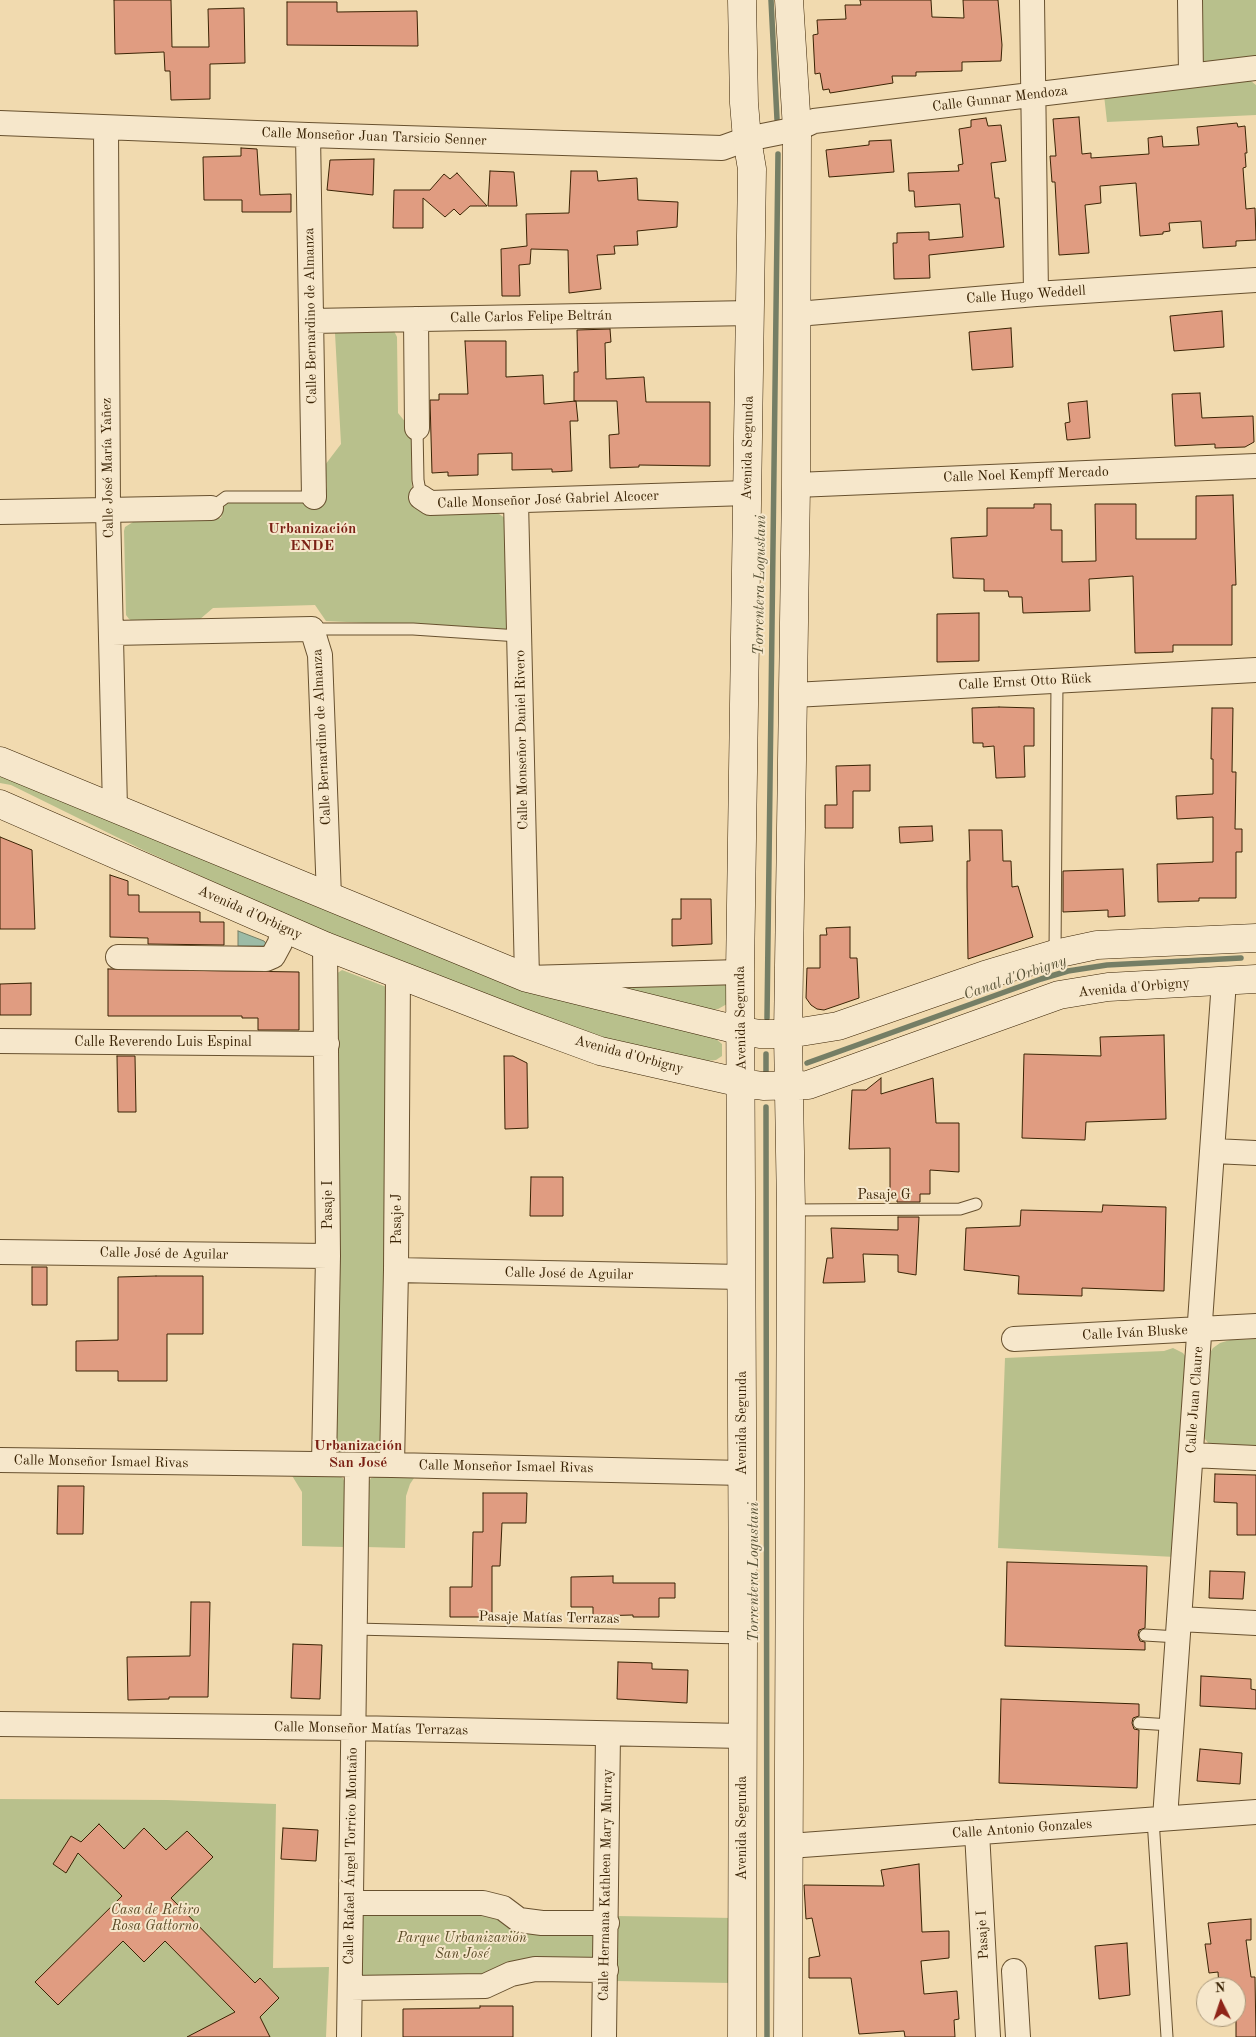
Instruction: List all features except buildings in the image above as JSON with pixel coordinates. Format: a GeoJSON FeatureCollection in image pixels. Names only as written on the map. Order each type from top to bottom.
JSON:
{"type":"FeatureCollection","features":[{"type":"Feature","properties":{"kind":"main road","name":"Avenida Segunda"},"geometry":{"type":"LineString","coordinates":[[742,0],[744,103],[752,169],[740,972],[742,1031],[742,2037]]}},
{"type":"Feature","properties":{"kind":"main road"},"geometry":{"type":"LineString","coordinates":[[788,2037],[791,1210],[788,1034],[794,696],[797,130],[789,0]]}},
{"type":"Feature","properties":{"kind":"main road"},"geometry":{"type":"LineString","coordinates":[[0,761],[527,978],[760,1034],[788,1034],[838,1026],[985,975],[1056,954],[1097,945],[1256,938]]}},
{"type":"Feature","properties":{"kind":"main road","name":"Avenida d'Orbigny"},"geometry":{"type":"LineString","coordinates":[[7,810],[325,946],[600,1050],[742,1083],[763,1086],[808,1085],[1059,995],[1108,987],[1256,979]]}},
{"type":"Feature","properties":{"kind":"street"},"geometry":{"type":"LineString","coordinates":[[1032,0],[1036,294]]}},
{"type":"Feature","properties":{"kind":"street"},"geometry":{"type":"LineString","coordinates":[[1190,0],[1191,75]]}},
{"type":"Feature","properties":{"kind":"street","name":"Calle Gunnar Mendoza"},"geometry":{"type":"LineString","coordinates":[[747,139],[797,130],[814,120],[1034,96],[1256,68]]}},
{"type":"Feature","properties":{"kind":"street","name":"Calle Monseñor Juan Tarsicio Senner"},"geometry":{"type":"LineString","coordinates":[[0,123],[722,148],[747,139]]}},
{"type":"Feature","properties":{"kind":"street","name":"Calle José María Yañez"},"geometry":{"type":"LineString","coordinates":[[106,128],[108,510],[112,633],[114,809]]}},
{"type":"Feature","properties":{"kind":"street","name":"Calle Bernardino de Almanza"},"geometry":{"type":"LineString","coordinates":[[308,135],[314,497]]}},
{"type":"Feature","properties":{"kind":"street","name":"Calle Hugo Weddell"},"geometry":{"type":"LineString","coordinates":[[796,314],[1036,294],[1256,280]]}},
{"type":"Feature","properties":{"kind":"street","name":"Calle Carlos Felipe Beltrán"},"geometry":{"type":"LineString","coordinates":[[311,322],[751,313]]}},
{"type":"Feature","properties":{"kind":"street"},"geometry":{"type":"LineString","coordinates":[[416,319],[417,428]]}},
{"type":"Feature","properties":{"kind":"street","name":"Calle Noel Kempff Mercado"},"geometry":{"type":"LineString","coordinates":[[796,485],[1256,466]]}},
{"type":"Feature","properties":{"kind":"street","name":"Calle Monseñor José Gabriel Alcocer"},"geometry":{"type":"LineString","coordinates":[[422,496],[430,503],[747,493]]}},
{"type":"Feature","properties":{"kind":"street","name":"Calle Monseñor Daniel Rivero"},"geometry":{"type":"LineString","coordinates":[[516,501],[527,978]]}},
{"type":"Feature","properties":{"kind":"street"},"geometry":{"type":"LineString","coordinates":[[0,512],[211,508]]}},
{"type":"Feature","properties":{"kind":"street","name":"Calle Bernardino de Almanza"},"geometry":{"type":"LineString","coordinates":[[112,633],[312,629],[320,655],[329,897]]}},
{"type":"Feature","properties":{"kind":"street","name":"Calle Ernst Otto Rück"},"geometry":{"type":"LineString","coordinates":[[794,696],[1256,670]]}},
{"type":"Feature","properties":{"kind":"street"},"geometry":{"type":"LineString","coordinates":[[118,957],[266,959],[274,956],[284,927]]}},
{"type":"Feature","properties":{"kind":"street","name":"Pasaje I"},"geometry":{"type":"LineString","coordinates":[[324,1464],[328,1256],[325,946]]}},
{"type":"Feature","properties":{"kind":"street"},"geometry":{"type":"LineString","coordinates":[[527,978],[740,972]]}},
{"type":"Feature","properties":{"kind":"street","name":"Pasaje J"},"geometry":{"type":"LineString","coordinates":[[392,1465],[396,1270],[398,974]]}},
{"type":"Feature","properties":{"kind":"street","name":"Calle Juan Claure"},"geometry":{"type":"LineString","coordinates":[[1159,1818],[1172,1725],[1214,1151],[1224,981]]}},
{"type":"Feature","properties":{"kind":"street","name":"Calle Reverendo Luis Espinal"},"geometry":{"type":"LineString","coordinates":[[0,1041],[326,1044]]}},
{"type":"Feature","properties":{"kind":"street"},"geometry":{"type":"LineString","coordinates":[[1214,1151],[1256,1153]]}},
{"type":"Feature","properties":{"kind":"street","name":"Calle José de Aguilar"},"geometry":{"type":"LineString","coordinates":[[0,1252],[328,1256]]}},
{"type":"Feature","properties":{"kind":"street","name":"Calle José de Aguilar"},"geometry":{"type":"LineString","coordinates":[[396,1270],[742,1277]]}},
{"type":"Feature","properties":{"kind":"street","name":"Calle Iván Bluske"},"geometry":{"type":"LineString","coordinates":[[1014,1339],[1256,1326]]}},
{"type":"Feature","properties":{"kind":"street"},"geometry":{"type":"LineString","coordinates":[[1191,1455],[1256,1458]]}},
{"type":"Feature","properties":{"kind":"street","name":"Calle Monseñor Ismael Rivas"},"geometry":{"type":"LineString","coordinates":[[0,1460],[392,1465],[742,1473]]}},
{"type":"Feature","properties":{"kind":"street","name":"Calle Rafael Ángel Torrico Montaño"},"geometry":{"type":"LineString","coordinates":[[349,2037],[357,1465]]}},
{"type":"Feature","properties":{"kind":"street"},"geometry":{"type":"LineString","coordinates":[[1179,1628],[1256,1623]]}},
{"type":"Feature","properties":{"kind":"street","name":"Calle Monseñor Matías Terrazas"},"geometry":{"type":"LineString","coordinates":[[0,1724],[352,1728],[743,1736]]}},
{"type":"Feature","properties":{"kind":"street","name":"Calle Hermana Kathleen Mary Murray"},"geometry":{"type":"LineString","coordinates":[[604,2037],[608,1734]]}},
{"type":"Feature","properties":{"kind":"street","name":"Calle Antonio Gonzales"},"geometry":{"type":"LineString","coordinates":[[789,1846],[1256,1812]]}},
{"type":"Feature","properties":{"kind":"street","name":"Pasaje I"},"geometry":{"type":"LineString","coordinates":[[977,1832],[988,2037]]}},
{"type":"Feature","properties":{"kind":"street"},"geometry":{"type":"LineString","coordinates":[[352,1903],[483,1903],[502,1908],[519,1920],[542,1923],[606,1923]]}},
{"type":"Feature","properties":{"kind":"street"},"geometry":{"type":"LineString","coordinates":[[350,1988],[485,1986],[511,1974],[535,1969],[606,1970]]}},
{"type":"Feature","properties":{"kind":"street"},"geometry":{"type":"LineString","coordinates":[[1014,1971],[1018,2037]]}},
{"type":"Feature","properties":{"kind":"lane","name":"Calle Monseñor José Gabriel Alcocer"},"geometry":{"type":"LineString","coordinates":[[417,428],[418,480],[422,496]]}},
{"type":"Feature","properties":{"kind":"lane"},"geometry":{"type":"LineString","coordinates":[[211,508],[226,497],[314,497]]}},
{"type":"Feature","properties":{"kind":"lane"},"geometry":{"type":"LineString","coordinates":[[312,629],[413,630],[519,636]]}},
{"type":"Feature","properties":{"kind":"lane"},"geometry":{"type":"LineString","coordinates":[[1056,954],[1057,681]]}},
{"type":"Feature","properties":{"kind":"lane","name":"Pasaje G"},"geometry":{"type":"LineString","coordinates":[[791,1210],[960,1210],[976,1204]]}},
{"type":"Feature","properties":{"kind":"lane"},"geometry":{"type":"LineString","coordinates":[[1145,1635],[1179,1628]]}},
{"type":"Feature","properties":{"kind":"lane","name":"Pasaje Matías Terrazas"},"geometry":{"type":"LineString","coordinates":[[354,1629],[743,1638]]}},
{"type":"Feature","properties":{"kind":"lane"},"geometry":{"type":"LineString","coordinates":[[1139,1724],[1172,1725]]}},
{"type":"Feature","properties":{"kind":"lane"},"geometry":{"type":"LineString","coordinates":[[1159,1818],[1167,2037]]}},
{"type":"Feature","properties":{"kind":"green space"},"geometry":{"type":"Polygon","coordinates":[[[1198,0],[1256,0],[1256,58],[1206,64],[1201,60],[1198,0]]]}},
{"type":"Feature","properties":{"kind":"green space"},"geometry":{"type":"Polygon","coordinates":[[[1247,78],[1256,85],[1256,115],[1107,122],[1104,95],[1247,78]]]}},
{"type":"Feature","properties":{"kind":"green space"},"geometry":{"type":"Polygon","coordinates":[[[393,329],[397,337],[398,413],[411,429],[412,496],[496,512],[505,518],[510,630],[326,621],[315,605],[213,608],[199,620],[134,622],[129,619],[126,615],[125,527],[133,522],[221,518],[225,503],[317,502],[325,493],[327,487],[325,465],[341,444],[335,333],[338,330],[393,329]]]}},
{"type":"Feature","properties":{"kind":"green space"},"geometry":{"type":"Polygon","coordinates":[[[0,769],[410,945],[499,980],[715,1038],[722,1044],[722,1056],[716,1060],[699,1062],[606,1042],[329,934],[143,850],[11,785],[0,783],[0,769]]]}},
{"type":"Feature","properties":{"kind":"green space"},"geometry":{"type":"Polygon","coordinates":[[[342,970],[389,988],[387,1266],[381,1452],[373,1457],[341,1454],[336,1448],[336,974],[342,970]]]}},
{"type":"Feature","properties":{"kind":"green space"},"geometry":{"type":"Polygon","coordinates":[[[728,981],[727,1004],[718,1009],[709,1010],[622,989],[630,984],[728,981]]]}},
{"type":"Feature","properties":{"kind":"green space"},"geometry":{"type":"Polygon","coordinates":[[[1256,1339],[1256,1452],[1220,1448],[1209,1444],[1205,1439],[1204,1431],[1208,1356],[1213,1348],[1220,1343],[1230,1340],[1256,1339]]]}},
{"type":"Feature","properties":{"kind":"green space"},"geometry":{"type":"Polygon","coordinates":[[[1173,1348],[1183,1353],[1188,1360],[1175,1557],[998,1548],[1005,1358],[1164,1351],[1173,1348]]]}},
{"type":"Feature","properties":{"kind":"green space"},"geometry":{"type":"Polygon","coordinates":[[[291,1474],[337,1475],[343,1478],[346,1486],[345,1547],[302,1546],[302,1492],[291,1474]]]}},
{"type":"Feature","properties":{"kind":"green space"},"geometry":{"type":"Polygon","coordinates":[[[381,1475],[416,1475],[410,1484],[406,1496],[405,1548],[366,1547],[367,1485],[371,1478],[381,1475]]]}},
{"type":"Feature","properties":{"kind":"green space","name":"Casa de Retiro Rosa Gattorno"},"geometry":{"type":"Polygon","coordinates":[[[0,1799],[167,1800],[276,1804],[273,1968],[329,1967],[326,2037],[0,2037],[0,1799]]]}},
{"type":"Feature","properties":{"kind":"green space","name":"Parque Urbanizavión San José"},"geometry":{"type":"Polygon","coordinates":[[[481,1910],[591,1933],[596,1941],[594,1961],[483,1981],[363,1979],[359,1973],[361,1913],[481,1910]]]}},
{"type":"Feature","properties":{"kind":"green space"},"geometry":{"type":"Polygon","coordinates":[[[616,1916],[733,1918],[732,1983],[615,1981],[616,1916]]]}},
{"type":"Feature","properties":{"kind":"shaded area"},"geometry":{"type":"Polygon","coordinates":[[[238,931],[264,941],[268,946],[238,946],[238,931]]]}},
{"type":"Feature","properties":{"kind":"waterway","name":"Torrentera Logustani"},"geometry":{"type":"LineString","coordinates":[[771,0],[777,119]]}},
{"type":"Feature","properties":{"kind":"waterway","name":"Torrentera Logustani"},"geometry":{"type":"LineString","coordinates":[[767,1018],[778,154]]}},
{"type":"Feature","properties":{"kind":"waterway","name":"Canal d'Orbigny"},"geometry":{"type":"LineString","coordinates":[[807,1063],[1068,971],[1107,965],[1241,958]]}},
{"type":"Feature","properties":{"kind":"waterway","name":"Torrentera Logustani"},"geometry":{"type":"LineString","coordinates":[[766,1054],[766,1074]]}},
{"type":"Feature","properties":{"kind":"waterway","name":"Torrentera Logustani"},"geometry":{"type":"LineString","coordinates":[[766,1107],[767,2037]]}},
{"type":"Feature","properties":{"kind":"district","name":"Urbanización ENDE"},"geometry":{"type":"Point","coordinates":[312,538]}},
{"type":"Feature","properties":{"kind":"district","name":"Urbanización San José"},"geometry":{"type":"Point","coordinates":[358,1454]}}]}
